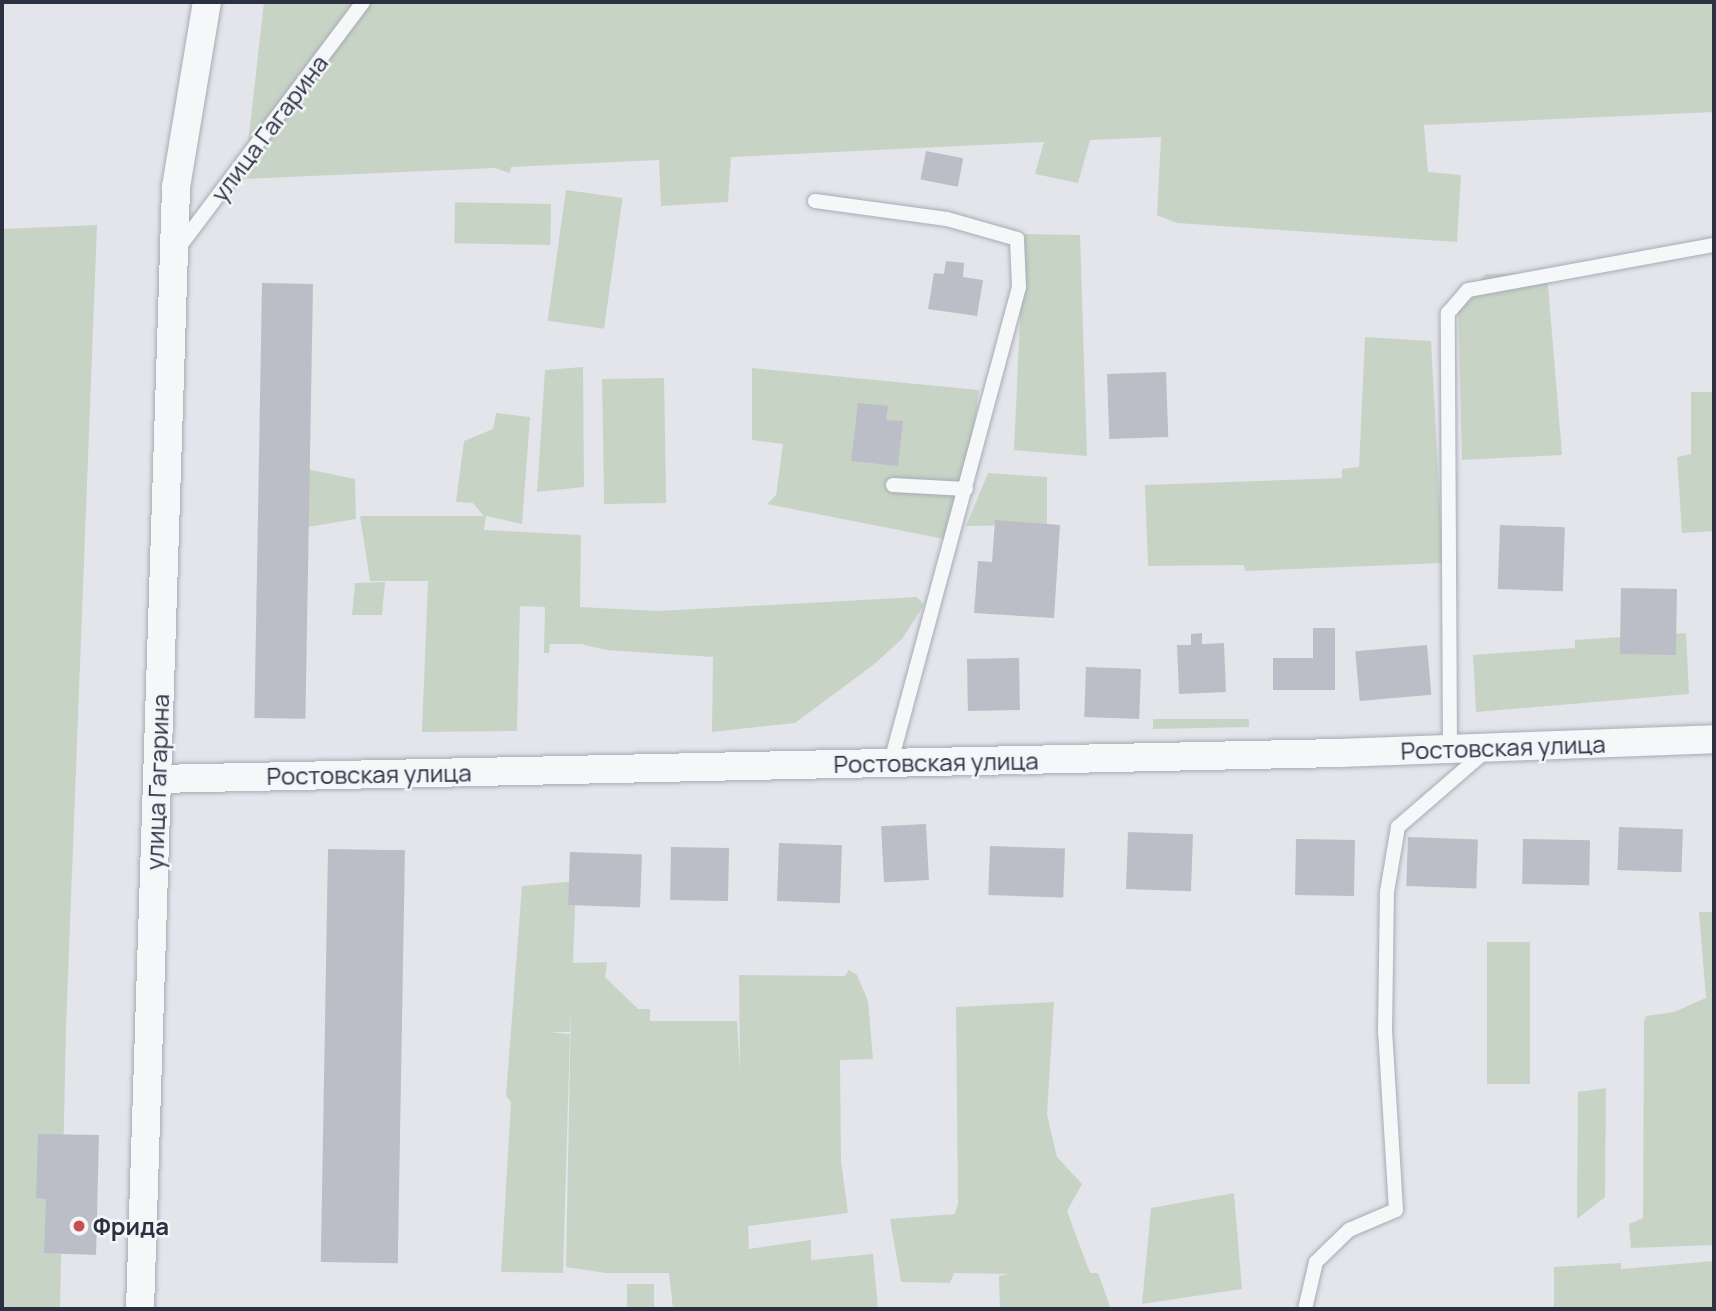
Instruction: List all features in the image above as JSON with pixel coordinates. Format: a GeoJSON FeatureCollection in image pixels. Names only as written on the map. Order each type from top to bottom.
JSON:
{"type":"FeatureCollection","features":[{"type":"Feature","properties":{"kind":"street","name":"улица Гагарина"},"geometry":{"type":"LineString","coordinates":[[140,1309],[176,187],[207,2]]}},
{"type":"Feature","properties":{"kind":"street","name":"Ростовская улица"},"geometry":{"type":"LineString","coordinates":[[157,779],[891,763],[1714,739]]}},
{"type":"Feature","properties":{"kind":"lane","name":"улица Гагарина"},"geometry":{"type":"LineString","coordinates":[[174,254],[363,2]]}},
{"type":"Feature","properties":{"kind":"lane"},"geometry":{"type":"LineString","coordinates":[[814,201],[947,219],[1017,239],[1019,287],[891,763]]}},
{"type":"Feature","properties":{"kind":"lane"},"geometry":{"type":"LineString","coordinates":[[1450,748],[1448,313],[1468,290],[1714,245]]}},
{"type":"Feature","properties":{"kind":"lane"},"geometry":{"type":"LineString","coordinates":[[892,485],[966,489]]}},
{"type":"Feature","properties":{"kind":"lane"},"geometry":{"type":"LineString","coordinates":[[1305,1309],[1316,1262],[1349,1230],[1396,1210],[1385,1032],[1387,892],[1398,827],[1491,747]]}},
{"type":"Feature","properties":{"kind":"green space"},"geometry":{"type":"Polygon","coordinates":[[[264,2],[1714,2],[1714,112],[1424,125],[1428,172],[1461,175],[1457,242],[1177,223],[1157,215],[1161,137],[1090,140],[1078,183],[1035,174],[1044,142],[731,157],[728,202],[661,206],[659,160],[511,167],[510,173],[495,168],[244,179],[264,2]]]}},
{"type":"Feature","properties":{"kind":"green space"},"geometry":{"type":"Polygon","coordinates":[[[566,190],[622,198],[604,329],[548,321],[566,190]]]}},
{"type":"Feature","properties":{"kind":"green space"},"geometry":{"type":"Polygon","coordinates":[[[455,202],[551,204],[550,245],[454,243],[455,202]]]}},
{"type":"Feature","properties":{"kind":"green space"},"geometry":{"type":"Polygon","coordinates":[[[97,225],[66,1028],[60,1309],[2,1309],[2,229],[97,225]]]}},
{"type":"Feature","properties":{"kind":"green space"},"geometry":{"type":"Polygon","coordinates":[[[1024,234],[1080,235],[1087,456],[1014,450],[1024,234]]]}},
{"type":"Feature","properties":{"kind":"green space"},"geometry":{"type":"Polygon","coordinates":[[[1547,273],[1562,455],[1462,460],[1458,302],[1486,274],[1547,273]]]}},
{"type":"Feature","properties":{"kind":"green space"},"geometry":{"type":"Polygon","coordinates":[[[1365,337],[1431,341],[1443,563],[1245,571],[1244,565],[1148,566],[1145,485],[1342,478],[1342,469],[1359,467],[1365,337]]]}},
{"type":"Feature","properties":{"kind":"green space"},"geometry":{"type":"Polygon","coordinates":[[[583,367],[584,487],[537,492],[545,370],[583,367]]]}},
{"type":"Feature","properties":{"kind":"green space"},"geometry":{"type":"Polygon","coordinates":[[[752,368],[979,390],[970,459],[944,539],[767,504],[776,495],[783,444],[752,440],[752,368]]]}},
{"type":"Feature","properties":{"kind":"green space"},"geometry":{"type":"Polygon","coordinates":[[[664,378],[666,503],[604,504],[602,379],[664,378]]]}},
{"type":"Feature","properties":{"kind":"green space"},"geometry":{"type":"Polygon","coordinates":[[[1691,392],[1714,392],[1714,531],[1682,533],[1677,457],[1691,454],[1691,392]]]}},
{"type":"Feature","properties":{"kind":"green space"},"geometry":{"type":"Polygon","coordinates":[[[496,413],[530,417],[522,524],[486,516],[484,530],[581,535],[580,607],[658,611],[917,597],[924,605],[902,639],[873,665],[795,723],[712,732],[713,657],[606,650],[581,644],[550,644],[549,653],[544,653],[545,607],[520,606],[517,731],[422,732],[428,581],[370,581],[360,516],[484,516],[473,503],[456,502],[464,441],[493,429],[496,413]]]}},
{"type":"Feature","properties":{"kind":"green space"},"geometry":{"type":"Polygon","coordinates":[[[292,466],[355,479],[356,519],[290,530],[292,466]]]}},
{"type":"Feature","properties":{"kind":"green space"},"geometry":{"type":"Polygon","coordinates":[[[988,473],[1047,477],[1047,525],[966,526],[988,473]]]}},
{"type":"Feature","properties":{"kind":"green space"},"geometry":{"type":"Polygon","coordinates":[[[385,582],[382,615],[352,615],[355,583],[385,582]]]}},
{"type":"Feature","properties":{"kind":"green space"},"geometry":{"type":"Polygon","coordinates":[[[1686,633],[1689,694],[1476,712],[1473,655],[1575,648],[1575,640],[1686,633]]]}},
{"type":"Feature","properties":{"kind":"green space"},"geometry":{"type":"Polygon","coordinates":[[[1153,719],[1249,719],[1249,727],[1153,729],[1153,719]]]}},
{"type":"Feature","properties":{"kind":"green space"},"geometry":{"type":"Polygon","coordinates":[[[576,881],[573,963],[607,962],[605,977],[638,1009],[650,1009],[650,1021],[737,1021],[740,1071],[739,975],[845,976],[849,970],[857,975],[868,1001],[873,1059],[840,1060],[841,1161],[848,1213],[748,1226],[749,1249],[811,1240],[811,1260],[873,1254],[878,1309],[673,1309],[669,1273],[606,1273],[566,1267],[571,1005],[570,1032],[547,1032],[570,1034],[563,1273],[501,1272],[511,1102],[506,1096],[522,886],[576,881]]]}},
{"type":"Feature","properties":{"kind":"green space"},"geometry":{"type":"Polygon","coordinates":[[[1699,912],[1714,912],[1714,1245],[1631,1248],[1629,1224],[1643,1218],[1644,1022],[1646,1016],[1674,1012],[1706,998],[1699,912]]]}},
{"type":"Feature","properties":{"kind":"green space"},"geometry":{"type":"Polygon","coordinates":[[[1487,942],[1530,942],[1530,1084],[1487,1084],[1487,942]]]}},
{"type":"Feature","properties":{"kind":"green space"},"geometry":{"type":"Polygon","coordinates":[[[1054,1002],[1047,1114],[1057,1157],[1082,1184],[1067,1211],[1090,1273],[1098,1273],[1111,1309],[1000,1309],[999,1276],[1009,1274],[954,1273],[950,1283],[901,1282],[890,1219],[955,1214],[958,1203],[956,1007],[1054,1002]]]}},
{"type":"Feature","properties":{"kind":"green space"},"geometry":{"type":"Polygon","coordinates":[[[1606,1088],[1605,1197],[1577,1219],[1578,1092],[1606,1088]]]}},
{"type":"Feature","properties":{"kind":"green space"},"geometry":{"type":"Polygon","coordinates":[[[1234,1193],[1242,1289],[1142,1304],[1151,1208],[1234,1193]]]}},
{"type":"Feature","properties":{"kind":"green space"},"geometry":{"type":"Polygon","coordinates":[[[1714,1261],[1714,1309],[1554,1309],[1554,1267],[1621,1263],[1621,1269],[1714,1261]]]}},
{"type":"Feature","properties":{"kind":"green space"},"geometry":{"type":"Polygon","coordinates":[[[627,1284],[654,1284],[654,1309],[627,1309],[627,1284]]]}},
{"type":"Feature","properties":{"kind":"building"},"geometry":{"type":"Polygon","coordinates":[[[926,151],[963,158],[958,187],[920,179],[926,151]]]}},
{"type":"Feature","properties":{"kind":"building"},"geometry":{"type":"Polygon","coordinates":[[[946,261],[964,263],[963,277],[983,280],[977,316],[928,309],[934,273],[944,274],[946,261]]]}},
{"type":"Feature","properties":{"kind":"building"},"geometry":{"type":"Polygon","coordinates":[[[262,283],[313,284],[305,719],[254,718],[262,283]]]}},
{"type":"Feature","properties":{"kind":"building"},"geometry":{"type":"Polygon","coordinates":[[[1166,372],[1168,437],[1109,439],[1107,374],[1166,372]]]}},
{"type":"Feature","properties":{"kind":"building"},"geometry":{"type":"Polygon","coordinates":[[[858,403],[888,406],[886,420],[903,421],[898,466],[851,461],[858,403]]]}},
{"type":"Feature","properties":{"kind":"building"},"geometry":{"type":"Polygon","coordinates":[[[995,520],[1060,525],[1054,618],[974,613],[978,561],[992,562],[995,520]]]}},
{"type":"Feature","properties":{"kind":"building"},"geometry":{"type":"Polygon","coordinates":[[[1500,525],[1565,527],[1563,591],[1498,589],[1500,525]]]}},
{"type":"Feature","properties":{"kind":"building"},"geometry":{"type":"Polygon","coordinates":[[[1621,588],[1677,589],[1676,655],[1620,654],[1621,588]]]}},
{"type":"Feature","properties":{"kind":"building"},"geometry":{"type":"Polygon","coordinates":[[[1313,628],[1335,628],[1335,690],[1273,690],[1273,658],[1313,658],[1313,628]]]}},
{"type":"Feature","properties":{"kind":"building"},"geometry":{"type":"Polygon","coordinates":[[[1202,633],[1202,644],[1224,643],[1226,692],[1179,694],[1177,645],[1191,645],[1191,634],[1202,633]]]}},
{"type":"Feature","properties":{"kind":"building"},"geometry":{"type":"Polygon","coordinates":[[[1427,645],[1431,695],[1360,701],[1355,651],[1427,645]]]}},
{"type":"Feature","properties":{"kind":"building"},"geometry":{"type":"Polygon","coordinates":[[[1019,658],[1020,710],[968,711],[967,659],[1019,658]]]}},
{"type":"Feature","properties":{"kind":"building"},"geometry":{"type":"Polygon","coordinates":[[[1086,667],[1141,669],[1139,719],[1084,717],[1086,667]]]}},
{"type":"Feature","properties":{"kind":"building"},"geometry":{"type":"Polygon","coordinates":[[[926,824],[929,880],[884,882],[881,826],[926,824]]]}},
{"type":"Feature","properties":{"kind":"building"},"geometry":{"type":"Polygon","coordinates":[[[1619,827],[1683,829],[1681,872],[1617,870],[1619,827]]]}},
{"type":"Feature","properties":{"kind":"building"},"geometry":{"type":"Polygon","coordinates":[[[1128,832],[1193,834],[1191,891],[1126,889],[1128,832]]]}},
{"type":"Feature","properties":{"kind":"building"},"geometry":{"type":"Polygon","coordinates":[[[1408,837],[1478,839],[1476,888],[1406,886],[1408,837]]]}},
{"type":"Feature","properties":{"kind":"building"},"geometry":{"type":"Polygon","coordinates":[[[1296,839],[1355,840],[1354,896],[1295,895],[1296,839]]]}},
{"type":"Feature","properties":{"kind":"building"},"geometry":{"type":"Polygon","coordinates":[[[1523,839],[1590,840],[1589,885],[1522,884],[1523,839]]]}},
{"type":"Feature","properties":{"kind":"building"},"geometry":{"type":"Polygon","coordinates":[[[779,843],[842,845],[840,903],[777,901],[779,843]]]}},
{"type":"Feature","properties":{"kind":"building"},"geometry":{"type":"Polygon","coordinates":[[[990,846],[1065,849],[1063,898],[988,895],[990,846]]]}},
{"type":"Feature","properties":{"kind":"building"},"geometry":{"type":"Polygon","coordinates":[[[671,847],[729,848],[728,901],[670,900],[671,847]]]}},
{"type":"Feature","properties":{"kind":"building"},"geometry":{"type":"Polygon","coordinates":[[[328,849],[405,850],[398,1263],[321,1262],[328,849]]]}},
{"type":"Feature","properties":{"kind":"building"},"geometry":{"type":"Polygon","coordinates":[[[570,852],[642,855],[640,907],[568,905],[570,852]]]}},
{"type":"Feature","properties":{"kind":"building"},"geometry":{"type":"Polygon","coordinates":[[[38,1134],[99,1135],[96,1255],[44,1253],[46,1199],[36,1198],[38,1134]]]}},
{"type":"Feature","properties":{"kind":"place","name":"Фрида"},"geometry":{"type":"Point","coordinates":[79,1226]}}]}
